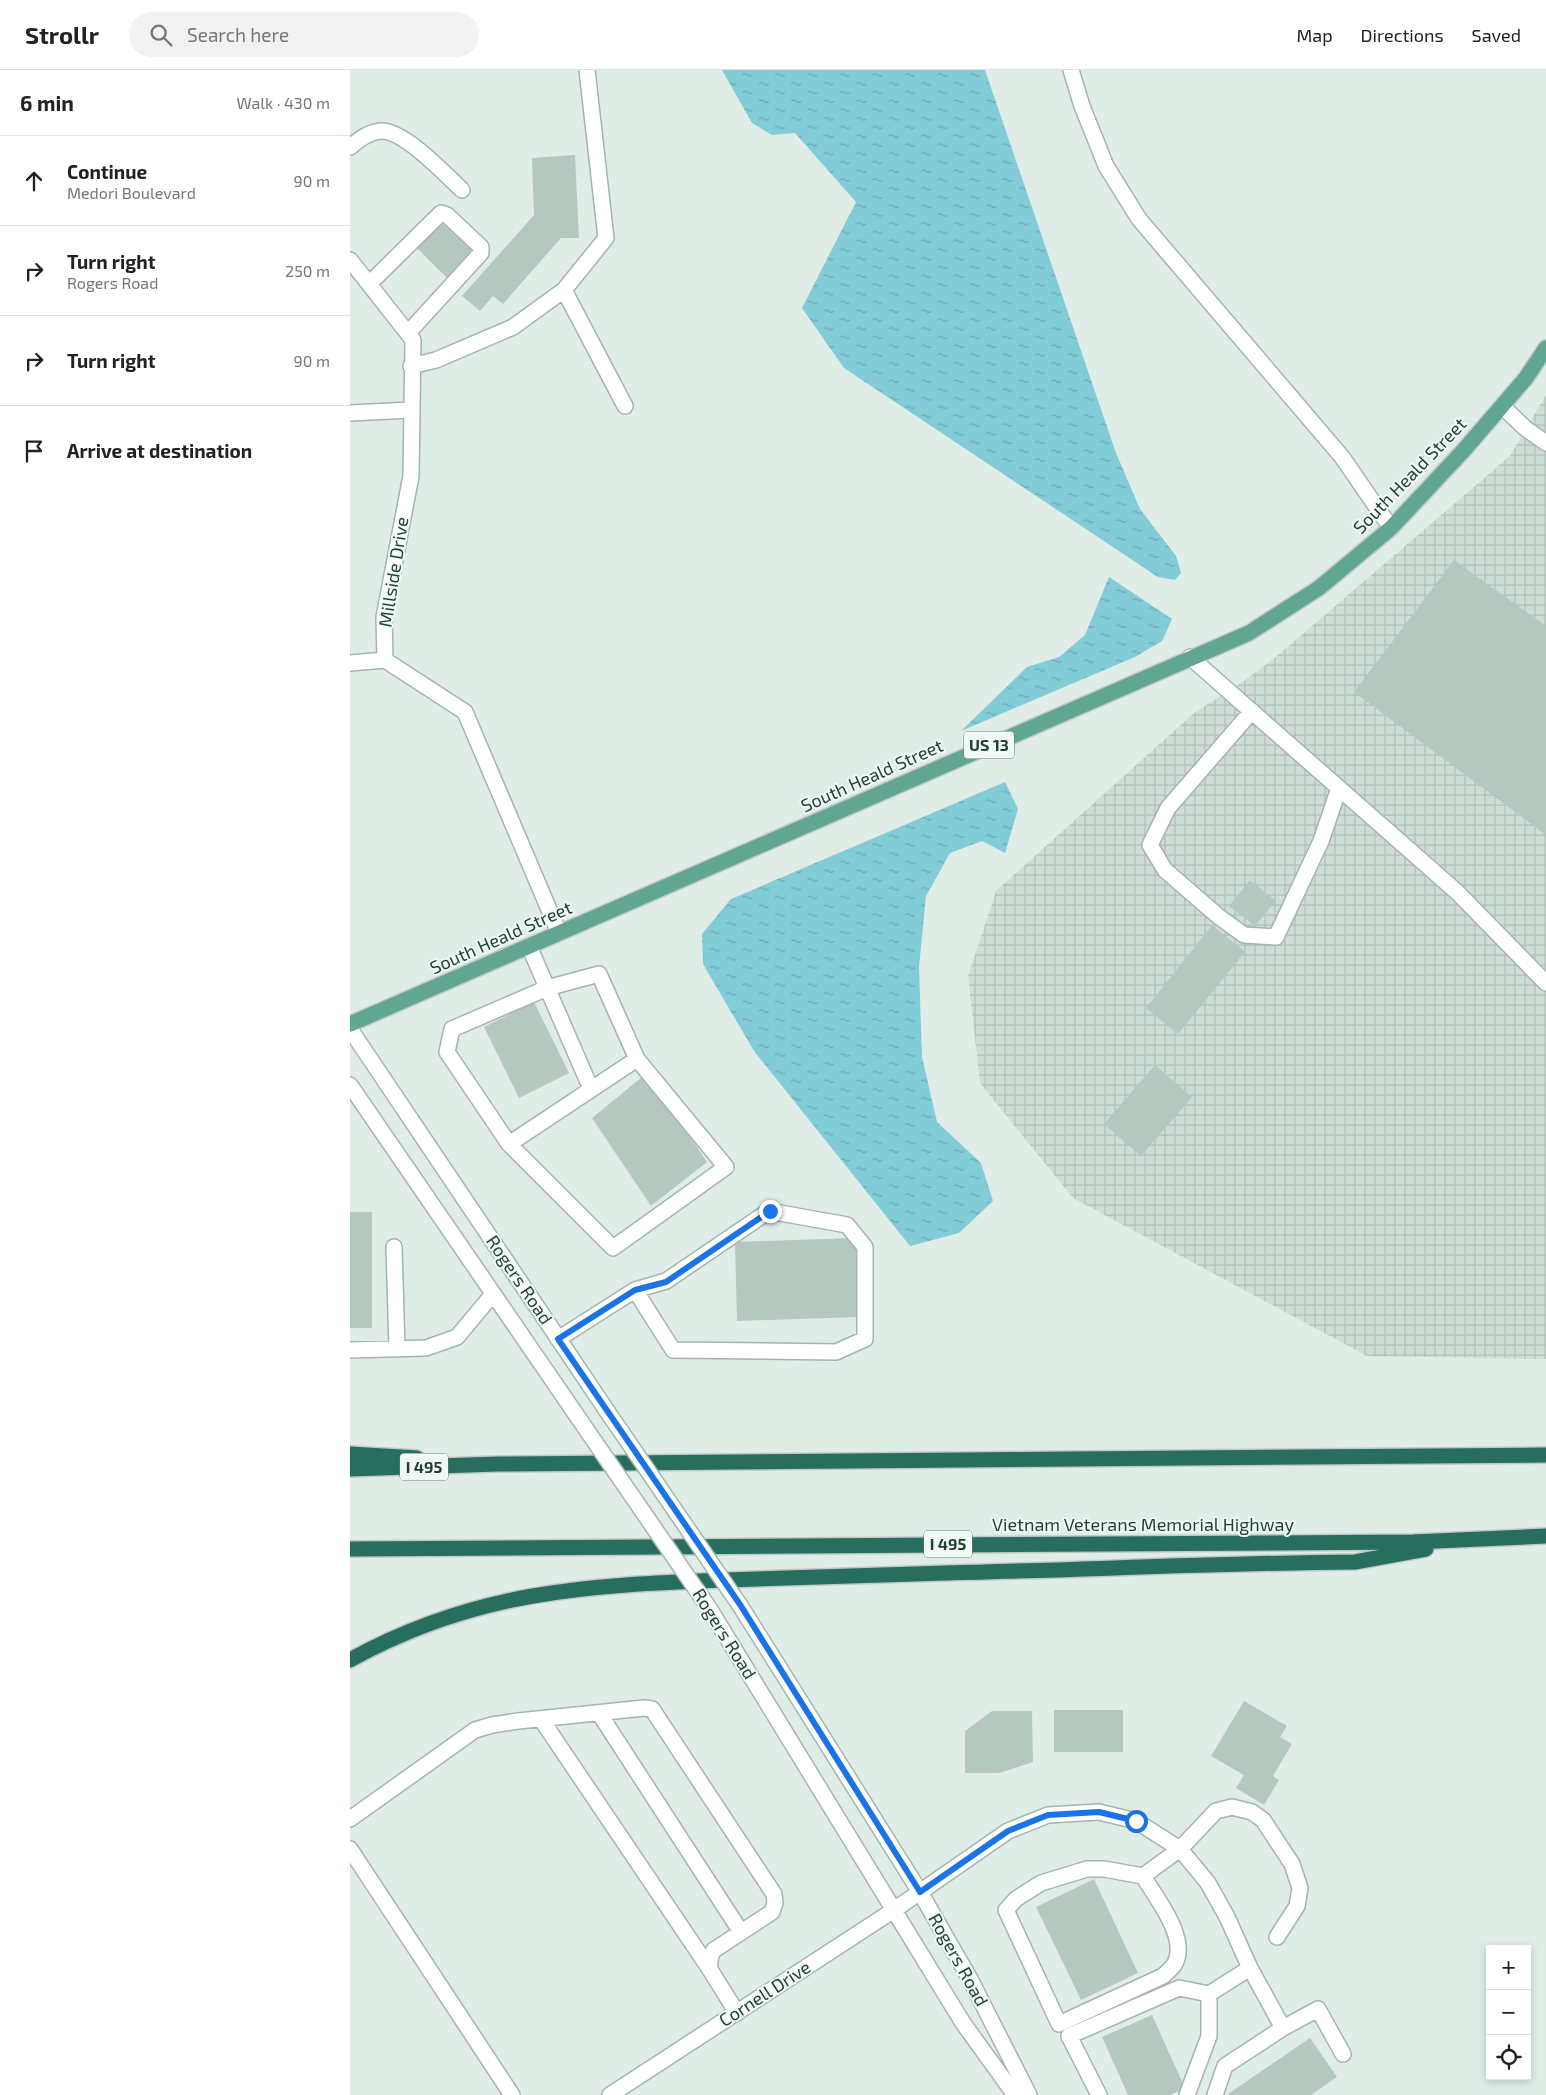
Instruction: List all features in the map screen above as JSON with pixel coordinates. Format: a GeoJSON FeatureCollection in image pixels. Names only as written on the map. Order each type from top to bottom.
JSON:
{"type":"FeatureCollection","features":[{"type":"Feature","properties":{"kind":"highway"},"geometry":{"type":"LineString","coordinates":[[350,1454],[498,1464]]}},
{"type":"Feature","properties":{"kind":"highway","name":"I 495"},"geometry":{"type":"LineString","coordinates":[[350,1469],[498,1464],[1546,1455]]}},
{"type":"Feature","properties":{"kind":"highway","name":"Vietnam Veterans Memorial Highway"},"geometry":{"type":"LineString","coordinates":[[350,1549],[1478,1540],[1546,1536]]}},
{"type":"Feature","properties":{"kind":"highway"},"geometry":{"type":"LineString","coordinates":[[350,1660],[413,1630],[459,1612],[513,1598],[595,1586],[832,1576],[1355,1562],[1478,1540]]}},
{"type":"Feature","properties":{"kind":"main road","name":"South Heald Street"},"geometry":{"type":"LineString","coordinates":[[350,1024],[1190,657],[1249,633],[1319,588],[1391,528],[1464,450],[1502,406],[1526,378],[1546,348]]}},
{"type":"Feature","properties":{"kind":"street"},"geometry":{"type":"LineString","coordinates":[[412,366],[436,360],[512,327],[564,290],[606,238],[587,70]]}},
{"type":"Feature","properties":{"kind":"street"},"geometry":{"type":"LineString","coordinates":[[1070,70],[1106,166],[1139,219],[1342,457],[1391,528]]}},
{"type":"Feature","properties":{"kind":"street"},"geometry":{"type":"LineString","coordinates":[[350,147],[367,134],[381,131],[395,134],[411,145],[462,190]]}},
{"type":"Feature","properties":{"kind":"street"},"geometry":{"type":"LineString","coordinates":[[370,283],[441,213],[447,215],[481,247],[481,253],[408,333]]}},
{"type":"Feature","properties":{"kind":"street","name":"Millside Drive"},"geometry":{"type":"LineString","coordinates":[[350,260],[413,340],[410,410],[411,476],[384,617],[385,660]]}},
{"type":"Feature","properties":{"kind":"street"},"geometry":{"type":"LineString","coordinates":[[564,290],[625,406]]}},
{"type":"Feature","properties":{"kind":"street"},"geometry":{"type":"LineString","coordinates":[[1502,406],[1525,428],[1546,443]]}},
{"type":"Feature","properties":{"kind":"street"},"geometry":{"type":"LineString","coordinates":[[350,413],[410,410]]}},
{"type":"Feature","properties":{"kind":"street"},"geometry":{"type":"LineString","coordinates":[[1190,657],[1457,892],[1546,983]]}},
{"type":"Feature","properties":{"kind":"street"},"geometry":{"type":"LineString","coordinates":[[350,663],[385,660],[465,712],[559,933]]}},
{"type":"Feature","properties":{"kind":"street"},"geometry":{"type":"LineString","coordinates":[[1252,712],[1168,808],[1150,845],[1165,870],[1218,916],[1244,935],[1276,937],[1321,841],[1339,788]]}},
{"type":"Feature","properties":{"kind":"street"},"geometry":{"type":"LineString","coordinates":[[529,946],[592,1089]]}},
{"type":"Feature","properties":{"kind":"street"},"geometry":{"type":"LineString","coordinates":[[598,974],[637,1059],[726,1167],[613,1248],[509,1144],[447,1052],[452,1029],[547,988],[598,974]]}},
{"type":"Feature","properties":{"kind":"street","name":"Rogers Road"},"geometry":{"type":"LineString","coordinates":[[350,1029],[558,1339],[741,1606],[920,1892],[970,1979],[1029,2095]]}},
{"type":"Feature","properties":{"kind":"street"},"geometry":{"type":"LineString","coordinates":[[509,1144],[637,1059]]}},
{"type":"Feature","properties":{"kind":"street","name":"Rogers Road"},"geometry":{"type":"LineString","coordinates":[[350,1085],[709,1608],[963,2023],[1015,2095]]}},
{"type":"Feature","properties":{"kind":"street"},"geometry":{"type":"LineString","coordinates":[[558,1339],[635,1290],[666,1282],[770,1211],[847,1225],[865,1247],[865,1339],[836,1352],[673,1350],[635,1290]]}},
{"type":"Feature","properties":{"kind":"street"},"geometry":{"type":"LineString","coordinates":[[394,1247],[397,1349]]}},
{"type":"Feature","properties":{"kind":"street"},"geometry":{"type":"LineString","coordinates":[[350,1350],[426,1348],[456,1338],[493,1294]]}},
{"type":"Feature","properties":{"kind":"street"},"geometry":{"type":"LineString","coordinates":[[350,1819],[475,1730],[492,1725],[541,1719],[644,1708],[652,1709],[664,1724],[774,1894],[775,1903],[772,1912],[714,1950],[710,1955],[709,1968]]}},
{"type":"Feature","properties":{"kind":"street"},"geometry":{"type":"LineString","coordinates":[[599,1713],[741,1932]]}},
{"type":"Feature","properties":{"kind":"street"},"geometry":{"type":"LineString","coordinates":[[541,1719],[709,1968],[737,2013]]}},
{"type":"Feature","properties":{"kind":"street"},"geometry":{"type":"LineString","coordinates":[[1143,1876],[1170,1920],[1178,1946],[1174,1964],[1163,1976],[1059,2024],[1006,1910],[1016,1899],[1041,1883],[1086,1870],[1104,1868],[1143,1876],[1180,1848],[1216,1811],[1232,1807],[1252,1812],[1263,1820],[1292,1864],[1300,1888],[1297,1906],[1277,1937]]}},
{"type":"Feature","properties":{"kind":"street","name":"Cornell Drive"},"geometry":{"type":"LineString","coordinates":[[610,2095],[894,1910],[1008,1831],[1048,1815],[1099,1812],[1136,1821],[1180,1848],[1208,1883],[1227,1917],[1250,1968],[1283,2028]]}},
{"type":"Feature","properties":{"kind":"street"},"geometry":{"type":"LineString","coordinates":[[350,1849],[512,2095]]}},
{"type":"Feature","properties":{"kind":"street"},"geometry":{"type":"LineString","coordinates":[[1099,2095],[1069,2036],[1179,1988],[1210,1994],[1250,1968]]}},
{"type":"Feature","properties":{"kind":"street"},"geometry":{"type":"LineString","coordinates":[[1187,2095],[1209,2036],[1210,1994]]}},
{"type":"Feature","properties":{"kind":"street"},"geometry":{"type":"LineString","coordinates":[[1215,2095],[1225,2066],[1283,2028],[1318,2008],[1343,2054]]}},
{"type":"Feature","properties":{"kind":"shaded area"},"geometry":{"type":"Polygon","coordinates":[[[1546,395],[1546,1359],[1367,1356],[1073,1198],[980,1083],[968,976],[996,891],[1194,713],[1244,681],[1277,656],[1510,456],[1546,395]]]}},
{"type":"Feature","properties":{"kind":"water"},"geometry":{"type":"Polygon","coordinates":[[[722,70],[985,70],[1116,453],[1140,509],[1176,556],[1181,573],[1175,580],[1158,577],[844,368],[802,308],[856,202],[795,133],[772,135],[752,123],[722,70]]]}},
{"type":"Feature","properties":{"kind":"water"},"geometry":{"type":"Polygon","coordinates":[[[1109,577],[1172,619],[1162,641],[1135,657],[961,731],[1027,667],[1059,657],[1085,635],[1109,577]]]}},
{"type":"Feature","properties":{"kind":"water"},"geometry":{"type":"Polygon","coordinates":[[[1005,782],[1018,809],[1005,853],[982,841],[950,853],[926,896],[919,967],[922,1057],[937,1122],[981,1163],[993,1201],[959,1233],[910,1246],[754,1051],[703,964],[702,934],[731,899],[1005,782]]]}},
{"type":"Feature","properties":{"kind":"building"},"geometry":{"type":"Polygon","coordinates":[[[575,155],[579,238],[561,238],[503,304],[493,296],[480,311],[462,296],[534,215],[532,158],[575,155]]]}},
{"type":"Feature","properties":{"kind":"building"},"geometry":{"type":"Polygon","coordinates":[[[441,222],[472,250],[447,278],[416,247],[441,222]]]}},
{"type":"Feature","properties":{"kind":"building"},"geometry":{"type":"Polygon","coordinates":[[[1454,560],[1546,626],[1546,835],[1354,692],[1454,560]]]}},
{"type":"Feature","properties":{"kind":"building"},"geometry":{"type":"Polygon","coordinates":[[[1250,880],[1276,901],[1255,926],[1229,906],[1250,880]]]}},
{"type":"Feature","properties":{"kind":"building"},"geometry":{"type":"Polygon","coordinates":[[[1212,925],[1245,952],[1178,1034],[1146,1008],[1212,925]]]}},
{"type":"Feature","properties":{"kind":"building"},"geometry":{"type":"Polygon","coordinates":[[[534,1002],[569,1073],[519,1098],[484,1027],[534,1002]]]}},
{"type":"Feature","properties":{"kind":"building"},"geometry":{"type":"Polygon","coordinates":[[[1155,1065],[1192,1097],[1141,1156],[1104,1124],[1155,1065]]]}},
{"type":"Feature","properties":{"kind":"building"},"geometry":{"type":"Polygon","coordinates":[[[647,1073],[707,1162],[651,1206],[592,1118],[647,1073]]]}},
{"type":"Feature","properties":{"kind":"building"},"geometry":{"type":"Polygon","coordinates":[[[350,1212],[372,1212],[372,1328],[350,1328],[350,1212]]]}},
{"type":"Feature","properties":{"kind":"building"},"geometry":{"type":"Polygon","coordinates":[[[856,1238],[858,1317],[737,1321],[735,1242],[856,1238]]]}},
{"type":"Feature","properties":{"kind":"building"},"geometry":{"type":"Polygon","coordinates":[[[1244,1701],[1287,1726],[1280,1737],[1292,1744],[1273,1776],[1279,1780],[1264,1805],[1236,1788],[1244,1775],[1211,1756],[1244,1701]]]}},
{"type":"Feature","properties":{"kind":"building"},"geometry":{"type":"Polygon","coordinates":[[[1054,1710],[1123,1710],[1123,1752],[1054,1752],[1054,1710]]]}},
{"type":"Feature","properties":{"kind":"building"},"geometry":{"type":"Polygon","coordinates":[[[992,1711],[1032,1711],[1033,1762],[999,1773],[965,1773],[965,1731],[992,1711]]]}},
{"type":"Feature","properties":{"kind":"building"},"geometry":{"type":"Polygon","coordinates":[[[1094,1879],[1138,1973],[1081,2000],[1036,1907],[1094,1879]]]}},
{"type":"Feature","properties":{"kind":"building"},"geometry":{"type":"Polygon","coordinates":[[[1152,2015],[1185,2088],[1170,2095],[1128,2095],[1102,2037],[1152,2015]]]}},
{"type":"Feature","properties":{"kind":"building"},"geometry":{"type":"Polygon","coordinates":[[[1310,2038],[1337,2077],[1311,2095],[1228,2094],[1310,2038]]]}},
{"type":"Feature","properties":{"kind":"route"},"geometry":{"type":"LineString","coordinates":[[770,1211],[666,1282],[635,1290],[558,1339],[741,1606],[920,1892],[1008,1831],[1048,1815],[1099,1812],[1136,1821]]}}]}
